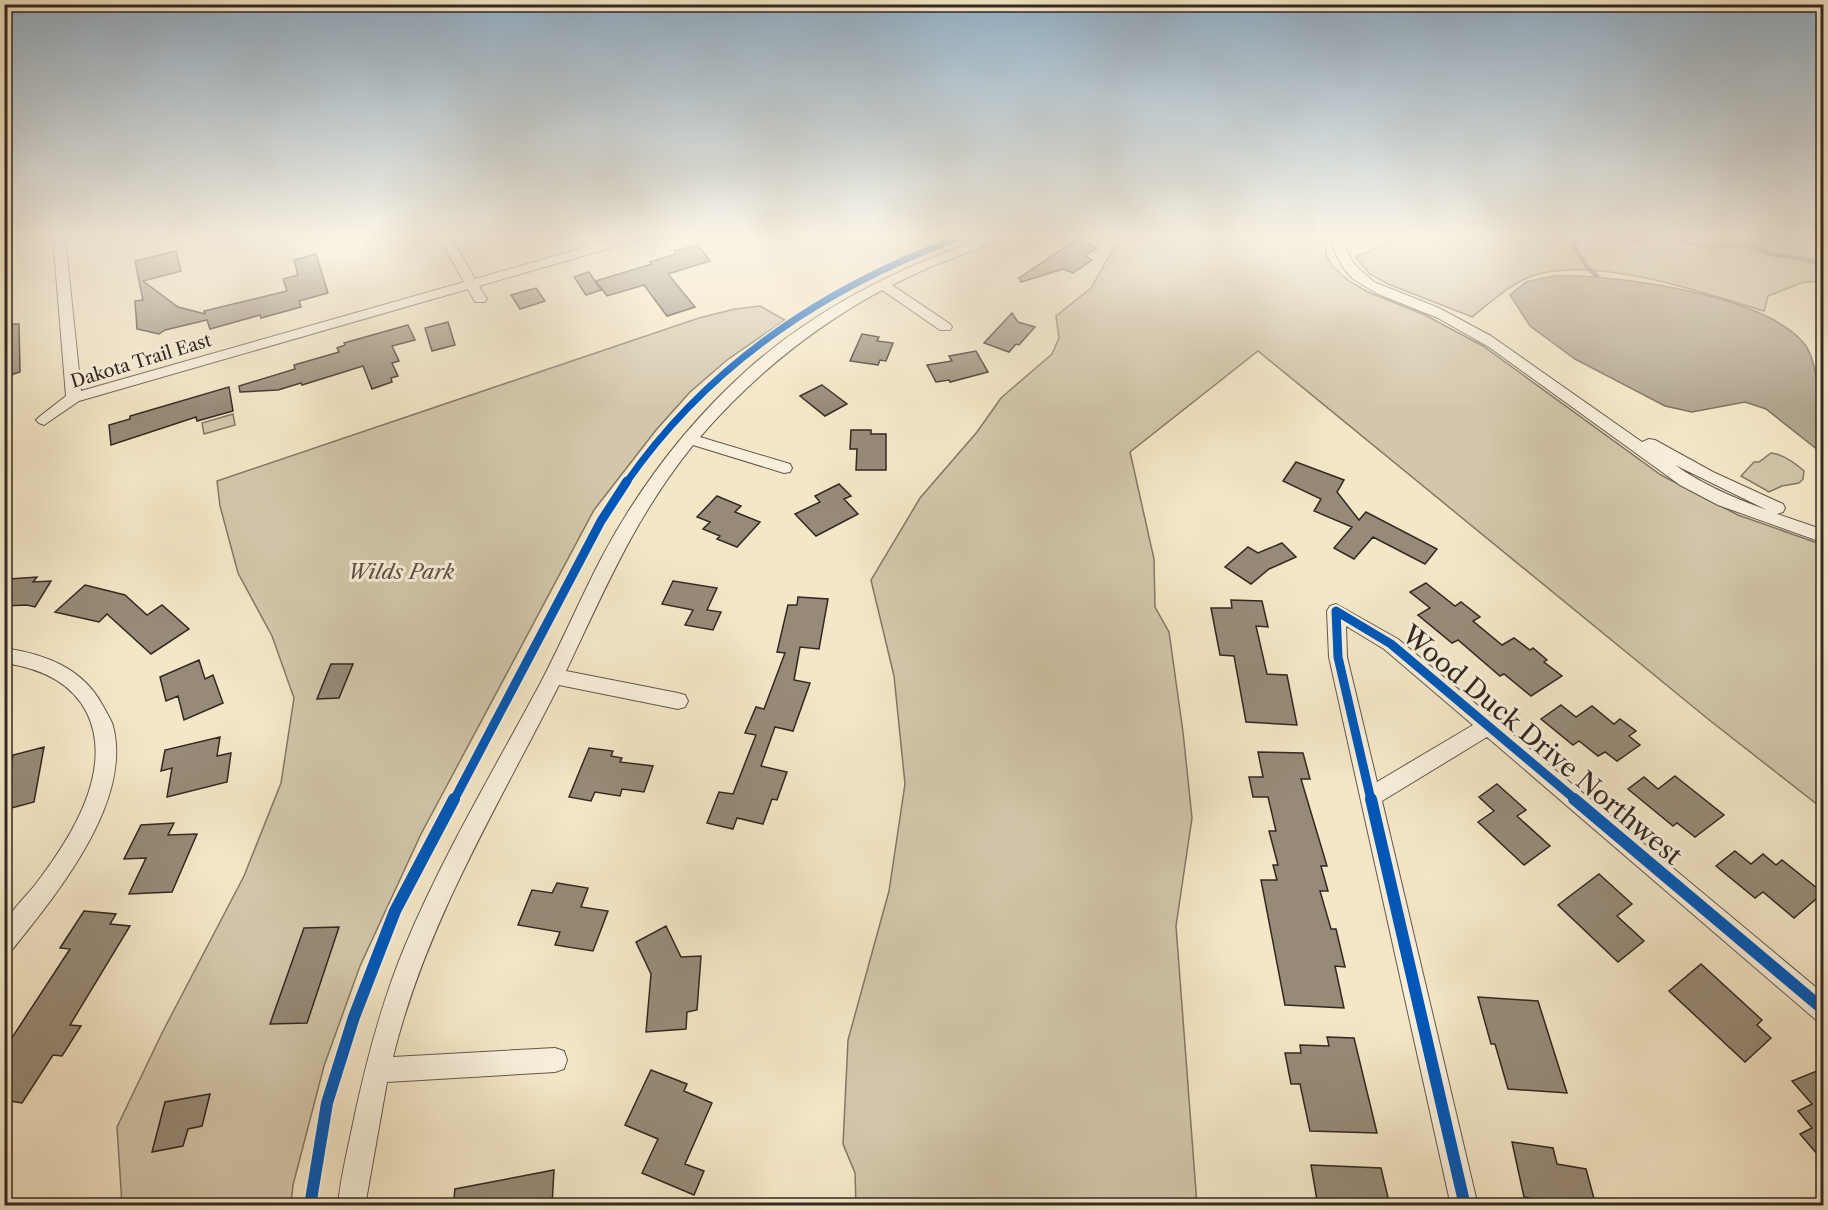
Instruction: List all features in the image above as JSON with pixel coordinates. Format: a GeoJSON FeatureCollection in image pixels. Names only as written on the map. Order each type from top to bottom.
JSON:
{"type":"FeatureCollection","features":[{"type":"Feature","properties":{"kind":"street"},"geometry":{"type":"LineString","coordinates":[[64,293],[74,398]]}},
{"type":"Feature","properties":{"kind":"street","name":"Dakota Trail East"},"geometry":{"type":"LineString","coordinates":[[44,420],[74,398],[439,293]]}},
{"type":"Feature","properties":{"kind":"street"},"geometry":{"type":"LineString","coordinates":[[477,293],[480,299]]}},
{"type":"Feature","properties":{"kind":"street"},"geometry":{"type":"LineString","coordinates":[[351,1206],[376,1070],[415,951],[454,867],[554,676],[612,553],[661,474],[732,392],[807,330],[870,293]]}},
{"type":"Feature","properties":{"kind":"street"},"geometry":{"type":"LineString","coordinates":[[896,293],[945,327]]}},
{"type":"Feature","properties":{"kind":"street"},"geometry":{"type":"LineString","coordinates":[[1391,293],[1462,325],[1494,344],[1686,481],[1724,501],[1824,537]]}},
{"type":"Feature","properties":{"kind":"street"},"geometry":{"type":"LineString","coordinates":[[1610,425],[1733,489],[1824,526]]}},
{"type":"Feature","properties":{"kind":"street"},"geometry":{"type":"LineString","coordinates":[[690,438],[784,468]]}},
{"type":"Feature","properties":{"kind":"street","name":"Wood Duck Drive Northwest"},"geometry":{"type":"LineString","coordinates":[[1466,1206],[1338,657],[1336,611],[1391,644],[1824,1010]]}},
{"type":"Feature","properties":{"kind":"street"},"geometry":{"type":"LineString","coordinates":[[4,655],[21,657],[53,668],[80,685],[98,709],[105,736],[105,766],[95,807],[40,898],[4,942]]}},
{"type":"Feature","properties":{"kind":"street"},"geometry":{"type":"LineString","coordinates":[[554,676],[678,701]]}},
{"type":"Feature","properties":{"kind":"street"},"geometry":{"type":"LineString","coordinates":[[1371,797],[1488,726]]}},
{"type":"Feature","properties":{"kind":"street"},"geometry":{"type":"LineString","coordinates":[[376,1070],[555,1060]]}},
{"type":"Feature","properties":{"kind":"green space"},"geometry":{"type":"Polygon","coordinates":[[[1084,293],[1372,293],[1425,315],[1483,346],[1661,475],[1738,515],[1823,545],[1823,809],[1708,719],[1258,351],[1130,452],[1154,559],[1155,607],[1169,632],[1192,818],[1176,926],[1197,1205],[856,1205],[855,1173],[843,1144],[848,1040],[889,891],[905,784],[894,676],[871,580],[920,498],[977,432],[1001,398],[1052,354],[1059,338],[1056,316],[1084,293]]]}},
{"type":"Feature","properties":{"kind":"green space"},"geometry":{"type":"Polygon","coordinates":[[[1412,293],[1502,293],[1472,317],[1412,293]]]}},
{"type":"Feature","properties":{"kind":"green space"},"geometry":{"type":"Polygon","coordinates":[[[1706,293],[1775,293],[1768,296],[1764,311],[1706,293]]]}},
{"type":"Feature","properties":{"kind":"green space","name":"Wilds Park"},"geometry":{"type":"Polygon","coordinates":[[[760,306],[785,320],[727,360],[690,392],[656,430],[594,510],[421,834],[360,966],[324,1066],[293,1185],[291,1205],[122,1205],[117,1127],[162,1033],[244,876],[281,783],[294,698],[272,636],[238,573],[220,506],[217,481],[699,318],[735,309],[760,306]]]}},
{"type":"Feature","properties":{"kind":"green space"},"geometry":{"type":"Polygon","coordinates":[[[233,414],[235,425],[204,434],[202,423],[233,414]]]}},
{"type":"Feature","properties":{"kind":"green space"},"geometry":{"type":"Polygon","coordinates":[[[1771,453],[1793,462],[1804,471],[1803,479],[1799,483],[1782,486],[1769,492],[1741,476],[1754,462],[1759,462],[1771,453]]]}},
{"type":"Feature","properties":{"kind":"shaded area"},"geometry":{"type":"Polygon","coordinates":[[[1699,293],[1755,311],[1783,325],[1807,348],[1823,392],[1823,454],[1766,409],[1745,402],[1692,412],[1665,406],[1575,359],[1530,326],[1510,295],[1699,293]]]}},
{"type":"Feature","properties":{"kind":"building"},"geometry":{"type":"Polygon","coordinates":[[[142,293],[160,293],[178,307],[205,314],[204,311],[277,293],[326,293],[299,301],[301,307],[261,318],[260,315],[210,329],[207,320],[165,330],[159,334],[137,329],[135,301],[143,300],[142,293]]]}},
{"type":"Feature","properties":{"kind":"building"},"geometry":{"type":"Polygon","coordinates":[[[540,293],[545,301],[520,309],[511,295],[540,293]]]}},
{"type":"Feature","properties":{"kind":"building"},"geometry":{"type":"Polygon","coordinates":[[[650,293],[684,293],[695,307],[667,316],[650,293]]]}},
{"type":"Feature","properties":{"kind":"building"},"geometry":{"type":"Polygon","coordinates":[[[1012,313],[1018,322],[1035,327],[1019,345],[1016,344],[1009,352],[984,343],[1012,313]]]}},
{"type":"Feature","properties":{"kind":"building"},"geometry":{"type":"Polygon","coordinates":[[[448,322],[455,345],[432,351],[425,328],[448,322]]]}},
{"type":"Feature","properties":{"kind":"building"},"geometry":{"type":"Polygon","coordinates":[[[4,324],[19,324],[20,372],[4,377],[4,324]]]}},
{"type":"Feature","properties":{"kind":"building"},"geometry":{"type":"Polygon","coordinates":[[[408,325],[415,340],[392,346],[399,361],[392,363],[398,376],[391,378],[392,382],[372,389],[363,366],[302,385],[301,383],[278,390],[240,392],[239,386],[295,369],[294,365],[339,352],[337,348],[345,345],[344,343],[408,325]]]}},
{"type":"Feature","properties":{"kind":"building"},"geometry":{"type":"Polygon","coordinates":[[[862,334],[879,337],[877,341],[893,343],[886,361],[880,360],[878,365],[850,361],[862,334]]]}},
{"type":"Feature","properties":{"kind":"building"},"geometry":{"type":"Polygon","coordinates":[[[976,351],[988,372],[950,382],[949,380],[936,382],[927,365],[952,361],[949,356],[976,351]]]}},
{"type":"Feature","properties":{"kind":"building"},"geometry":{"type":"Polygon","coordinates":[[[822,385],[847,404],[825,416],[800,396],[822,385]]]}},
{"type":"Feature","properties":{"kind":"building"},"geometry":{"type":"Polygon","coordinates":[[[229,387],[233,411],[197,421],[196,417],[111,445],[109,425],[130,419],[130,416],[229,387]]]}},
{"type":"Feature","properties":{"kind":"building"},"geometry":{"type":"Polygon","coordinates":[[[851,430],[871,430],[871,434],[886,434],[886,470],[856,470],[857,449],[850,449],[851,430]]]}},
{"type":"Feature","properties":{"kind":"building"},"geometry":{"type":"Polygon","coordinates":[[[1296,462],[1344,480],[1337,492],[1359,520],[1366,512],[1437,549],[1425,564],[1373,537],[1354,559],[1334,548],[1352,527],[1314,511],[1321,499],[1283,481],[1296,462]]]}},
{"type":"Feature","properties":{"kind":"building"},"geometry":{"type":"Polygon","coordinates":[[[839,484],[851,496],[844,499],[858,514],[816,536],[795,514],[820,502],[815,496],[839,484]]]}},
{"type":"Feature","properties":{"kind":"building"},"geometry":{"type":"Polygon","coordinates":[[[717,496],[741,506],[735,512],[760,522],[737,547],[717,539],[720,536],[703,529],[710,522],[697,517],[717,496]]]}},
{"type":"Feature","properties":{"kind":"building"},"geometry":{"type":"Polygon","coordinates":[[[1282,543],[1296,557],[1269,569],[1251,584],[1225,567],[1248,547],[1258,553],[1282,543]]]}},
{"type":"Feature","properties":{"kind":"building"},"geometry":{"type":"Polygon","coordinates":[[[37,577],[33,582],[51,581],[35,607],[4,606],[4,585],[9,579],[37,577]]]}},
{"type":"Feature","properties":{"kind":"building"},"geometry":{"type":"Polygon","coordinates":[[[673,581],[717,588],[707,610],[721,612],[713,630],[685,625],[693,610],[662,604],[673,581]]]}},
{"type":"Feature","properties":{"kind":"building"},"geometry":{"type":"Polygon","coordinates":[[[1426,583],[1455,606],[1461,602],[1480,617],[1473,621],[1502,645],[1514,638],[1530,650],[1533,648],[1547,660],[1544,662],[1562,676],[1531,696],[1504,674],[1500,676],[1458,640],[1452,643],[1418,615],[1430,608],[1410,592],[1426,583]]]}},
{"type":"Feature","properties":{"kind":"building"},"geometry":{"type":"Polygon","coordinates":[[[85,585],[125,595],[147,615],[162,605],[189,629],[151,654],[107,614],[99,622],[55,612],[85,585]]]}},
{"type":"Feature","properties":{"kind":"building"},"geometry":{"type":"Polygon","coordinates":[[[798,597],[828,599],[819,649],[800,647],[794,680],[810,683],[793,731],[775,727],[761,766],[787,772],[777,800],[772,799],[763,824],[737,818],[733,829],[707,823],[719,792],[733,794],[756,735],[745,733],[756,707],[764,709],[785,653],[777,652],[788,605],[797,605],[798,597]]]}},
{"type":"Feature","properties":{"kind":"building"},"geometry":{"type":"Polygon","coordinates":[[[1231,600],[1262,601],[1268,627],[1256,626],[1267,674],[1287,675],[1297,725],[1246,722],[1234,656],[1220,655],[1211,608],[1232,608],[1231,600]]]}},
{"type":"Feature","properties":{"kind":"building"},"geometry":{"type":"Polygon","coordinates":[[[199,660],[205,679],[213,675],[223,703],[184,720],[178,696],[166,701],[160,677],[199,660]]]}},
{"type":"Feature","properties":{"kind":"building"},"geometry":{"type":"Polygon","coordinates":[[[331,664],[353,664],[339,698],[317,699],[331,664]]]}},
{"type":"Feature","properties":{"kind":"building"},"geometry":{"type":"Polygon","coordinates":[[[1561,705],[1576,717],[1592,706],[1614,724],[1620,719],[1636,731],[1629,736],[1640,745],[1617,761],[1605,752],[1598,756],[1579,741],[1573,745],[1541,719],[1561,705]]]}},
{"type":"Feature","properties":{"kind":"building"},"geometry":{"type":"Polygon","coordinates":[[[220,737],[217,756],[231,753],[227,782],[167,797],[172,768],[161,771],[165,750],[220,737]]]}},
{"type":"Feature","properties":{"kind":"building"},"geometry":{"type":"Polygon","coordinates":[[[44,747],[34,802],[4,810],[4,771],[10,770],[13,755],[44,747]]]}},
{"type":"Feature","properties":{"kind":"building"},"geometry":{"type":"Polygon","coordinates":[[[589,748],[613,751],[611,756],[622,758],[620,762],[653,766],[644,792],[622,789],[620,796],[595,792],[591,801],[569,797],[589,748]]]}},
{"type":"Feature","properties":{"kind":"building"},"geometry":{"type":"Polygon","coordinates":[[[1258,752],[1303,753],[1310,779],[1301,779],[1327,866],[1321,866],[1328,891],[1320,891],[1331,929],[1336,929],[1345,967],[1335,966],[1344,1008],[1285,1005],[1261,880],[1277,880],[1273,865],[1278,865],[1269,831],[1276,831],[1268,797],[1253,797],[1249,777],[1263,777],[1258,752]]]}},
{"type":"Feature","properties":{"kind":"building"},"geometry":{"type":"Polygon","coordinates":[[[1675,776],[1724,815],[1695,837],[1677,823],[1673,826],[1628,789],[1644,777],[1658,789],[1675,776]]]}},
{"type":"Feature","properties":{"kind":"building"},"geometry":{"type":"Polygon","coordinates":[[[1497,784],[1526,810],[1517,816],[1550,846],[1524,865],[1478,822],[1494,811],[1479,797],[1497,784]]]}},
{"type":"Feature","properties":{"kind":"building"},"geometry":{"type":"Polygon","coordinates":[[[174,823],[168,835],[197,834],[172,892],[129,894],[146,858],[124,859],[141,825],[174,823]]]}},
{"type":"Feature","properties":{"kind":"building"},"geometry":{"type":"Polygon","coordinates":[[[1735,851],[1751,864],[1763,854],[1776,865],[1782,860],[1823,893],[1794,918],[1763,892],[1755,898],[1716,866],[1735,851]]]}},
{"type":"Feature","properties":{"kind":"building"},"geometry":{"type":"Polygon","coordinates":[[[1599,874],[1632,904],[1617,916],[1644,941],[1618,962],[1558,905],[1599,874]]]}},
{"type":"Feature","properties":{"kind":"building"},"geometry":{"type":"Polygon","coordinates":[[[557,883],[588,888],[581,907],[608,911],[593,951],[555,945],[560,932],[518,925],[532,890],[552,893],[557,883]]]}},
{"type":"Feature","properties":{"kind":"building"},"geometry":{"type":"Polygon","coordinates":[[[84,911],[116,914],[110,924],[130,926],[70,1025],[81,1026],[62,1056],[53,1055],[22,1103],[4,1100],[4,1050],[70,949],[60,948],[84,911]]]}},
{"type":"Feature","properties":{"kind":"building"},"geometry":{"type":"Polygon","coordinates":[[[666,926],[681,957],[701,956],[697,1010],[687,1012],[686,1029],[646,1032],[651,974],[636,942],[666,926]]]}},
{"type":"Feature","properties":{"kind":"building"},"geometry":{"type":"Polygon","coordinates":[[[339,927],[307,1023],[270,1024],[304,928],[339,927]]]}},
{"type":"Feature","properties":{"kind":"building"},"geometry":{"type":"Polygon","coordinates":[[[1701,964],[1762,1020],[1757,1025],[1771,1038],[1745,1062],[1669,991],[1701,964]]]}},
{"type":"Feature","properties":{"kind":"building"},"geometry":{"type":"Polygon","coordinates":[[[1478,997],[1538,1001],[1567,1093],[1508,1089],[1495,1044],[1491,1044],[1478,997]]]}},
{"type":"Feature","properties":{"kind":"building"},"geometry":{"type":"Polygon","coordinates":[[[1327,1037],[1354,1038],[1377,1133],[1310,1131],[1300,1084],[1291,1084],[1285,1053],[1301,1053],[1300,1045],[1329,1046],[1327,1037]]]}},
{"type":"Feature","properties":{"kind":"building"},"geometry":{"type":"Polygon","coordinates":[[[1824,1068],[1824,1162],[1800,1134],[1812,1128],[1798,1111],[1812,1104],[1792,1081],[1824,1068]]]}},
{"type":"Feature","properties":{"kind":"building"},"geometry":{"type":"Polygon","coordinates":[[[651,1070],[687,1084],[684,1091],[712,1103],[685,1164],[704,1171],[694,1195],[642,1173],[658,1139],[625,1125],[651,1070]]]}},
{"type":"Feature","properties":{"kind":"building"},"geometry":{"type":"Polygon","coordinates":[[[210,1094],[202,1126],[188,1129],[183,1146],[152,1152],[165,1102],[210,1094]]]}},
{"type":"Feature","properties":{"kind":"building"},"geometry":{"type":"Polygon","coordinates":[[[1512,1142],[1553,1148],[1557,1164],[1586,1169],[1596,1206],[1543,1206],[1541,1200],[1524,1197],[1512,1142]]]}},
{"type":"Feature","properties":{"kind":"building"},"geometry":{"type":"Polygon","coordinates":[[[1311,1165],[1381,1168],[1390,1206],[1318,1206],[1311,1165]]]}},
{"type":"Feature","properties":{"kind":"building"},"geometry":{"type":"Polygon","coordinates":[[[554,1170],[552,1206],[453,1206],[455,1189],[554,1170]]]}},
{"type":"Feature","properties":{"kind":"cycle path"},"geometry":{"type":"LineString","coordinates":[[310,1206],[327,1103],[354,1017],[395,911],[601,521],[660,436],[699,395],[766,338],[835,293]]}},
{"type":"Feature","properties":{"kind":"cycle path"},"geometry":{"type":"LineString","coordinates":[[1465,1206],[1338,657],[1336,611],[1391,644],[1824,1010]]}}]}
